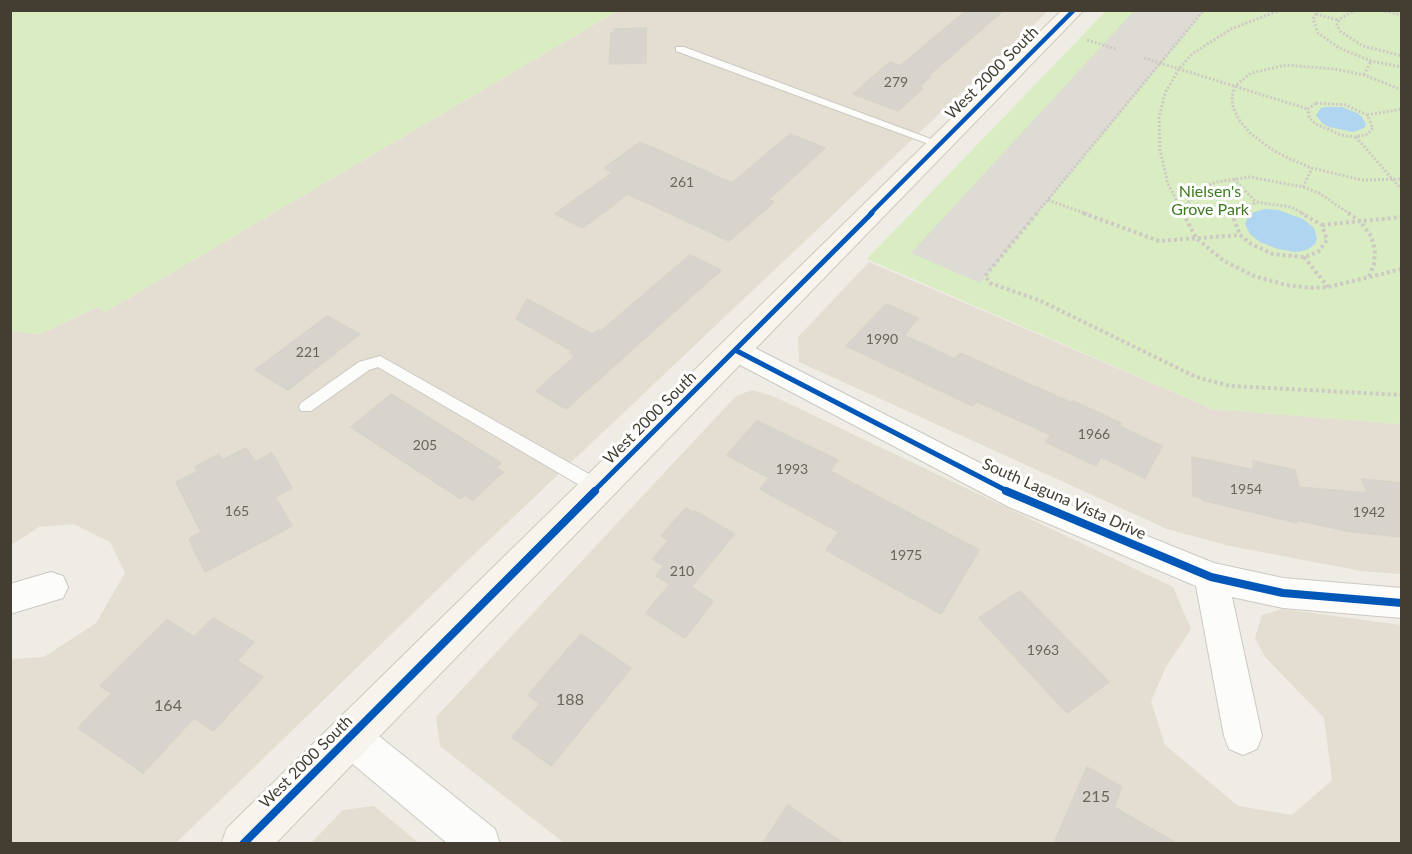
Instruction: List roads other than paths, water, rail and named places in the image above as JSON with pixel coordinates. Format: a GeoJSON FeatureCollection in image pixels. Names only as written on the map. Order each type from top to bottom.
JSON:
{"type":"FeatureCollection","features":[{"type":"Feature","properties":{"kind":"street","name":"West 2000 South"},"geometry":{"type":"LineString","coordinates":[[243,843],[737,351],[1074,10]]}},
{"type":"Feature","properties":{"kind":"street","name":"South Laguna Vista Drive"},"geometry":{"type":"LineString","coordinates":[[737,351],[1020,498],[1211,578],[1283,593],[1401,603]]}},
{"type":"Feature","properties":{"kind":"street"},"geometry":{"type":"LineString","coordinates":[[1211,578],[1243,736]]}},
{"type":"Feature","properties":{"kind":"street"},"geometry":{"type":"LineString","coordinates":[[10,599],[51,587]]}},
{"type":"Feature","properties":{"kind":"street"},"geometry":{"type":"LineString","coordinates":[[350,737],[480,843]]}},
{"type":"Feature","properties":{"kind":"lane"},"geometry":{"type":"LineString","coordinates":[[680,49],[941,145]]}},
{"type":"Feature","properties":{"kind":"lane"},"geometry":{"type":"LineString","coordinates":[[306,408],[364,366],[380,361],[599,488]]}},
{"type":"Feature","properties":{"kind":"water"},"geometry":{"type":"Polygon","coordinates":[[[1342,107],[1357,113],[1366,125],[1353,132],[1329,127],[1322,123],[1316,115],[1321,108],[1342,107]]]}},
{"type":"Feature","properties":{"kind":"water"},"geometry":{"type":"Polygon","coordinates":[[[1265,209],[1278,210],[1303,219],[1314,228],[1317,238],[1315,244],[1307,250],[1296,252],[1278,249],[1260,242],[1250,234],[1245,224],[1254,212],[1265,209]]]}},
{"type":"Feature","properties":{"kind":"park label","name":"Nielsen's Grove Park"},"geometry":{"type":"Point","coordinates":[1210,201]}}]}
